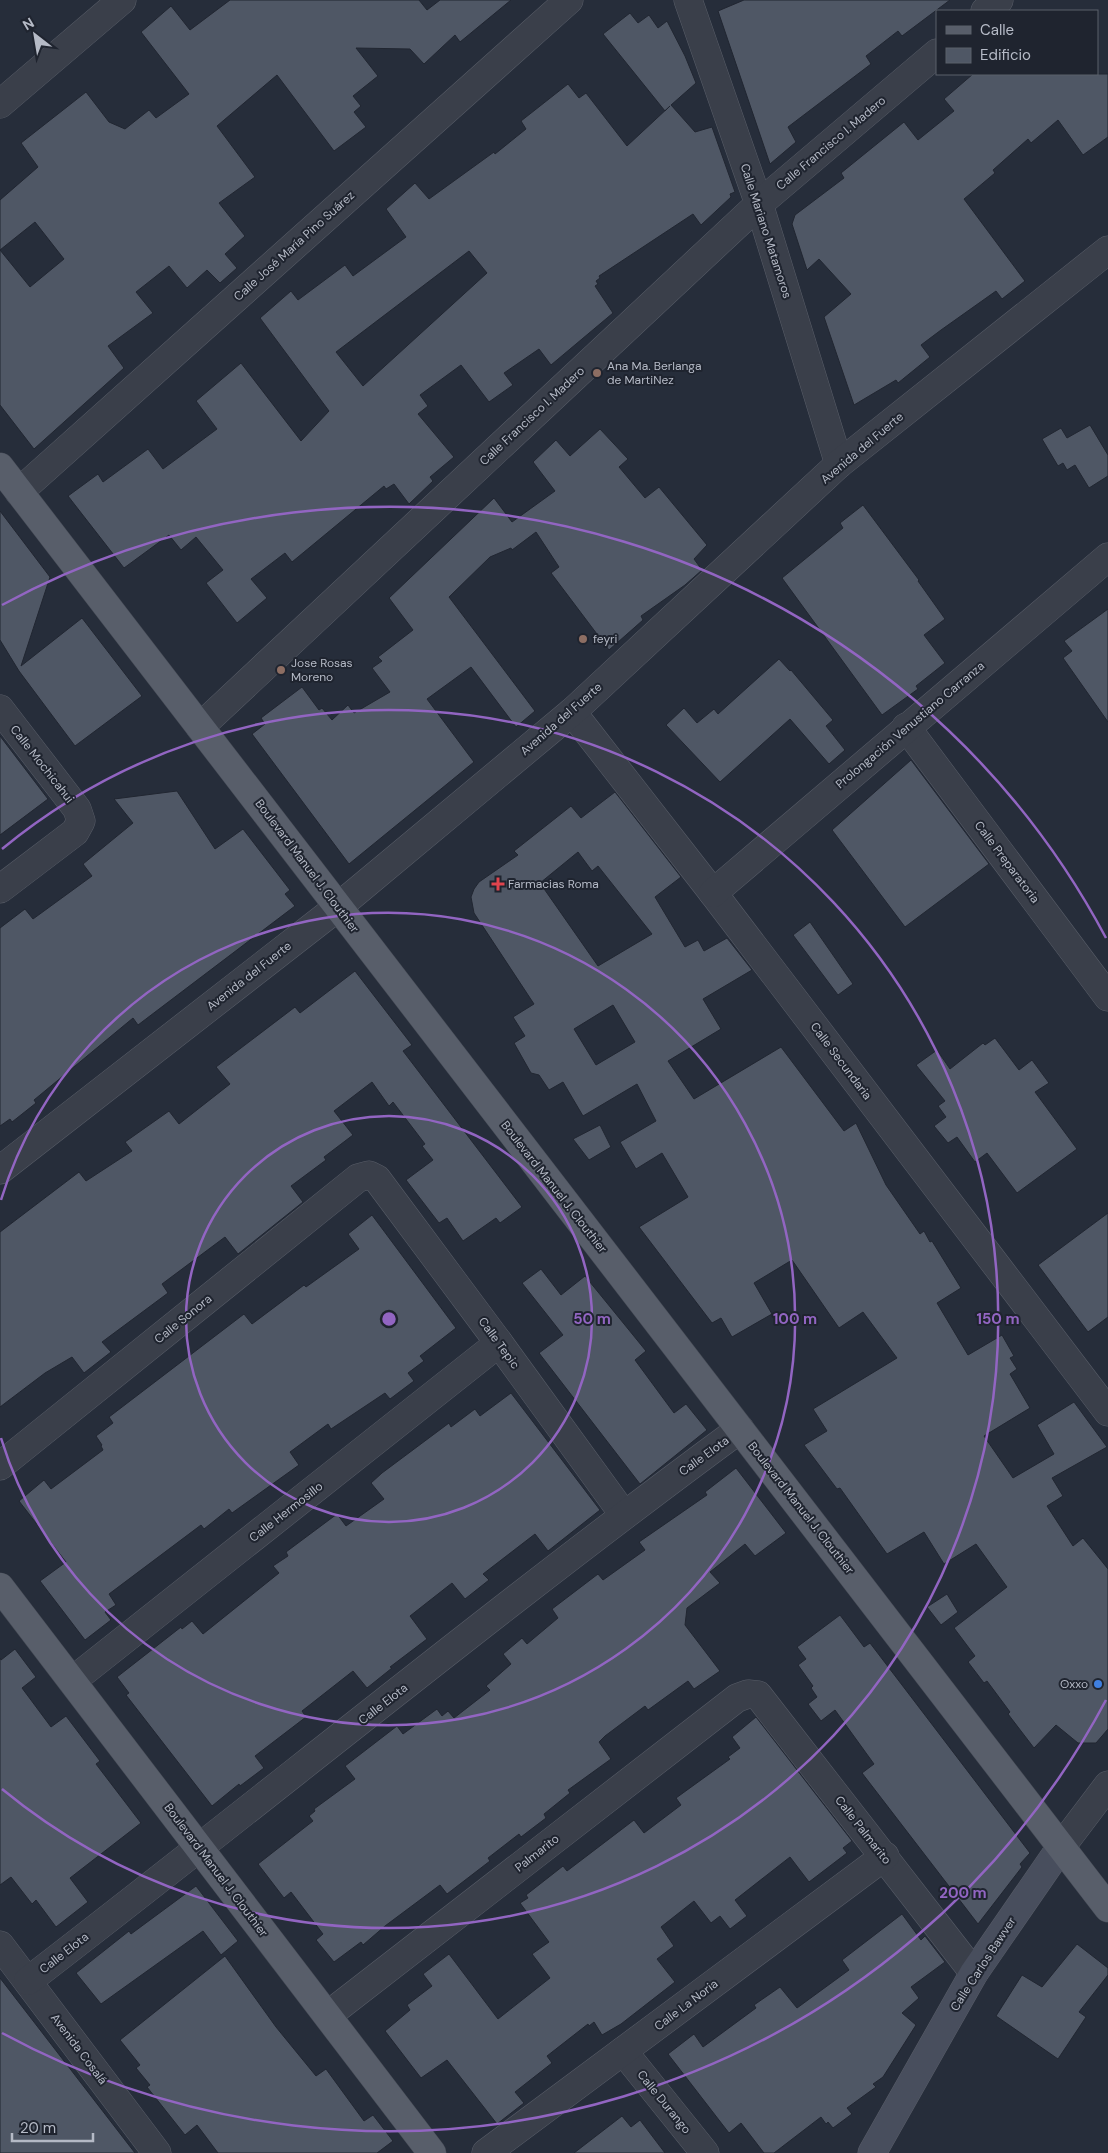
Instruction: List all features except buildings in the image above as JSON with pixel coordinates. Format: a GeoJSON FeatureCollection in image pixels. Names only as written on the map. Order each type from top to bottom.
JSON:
{"type":"FeatureCollection","features":[{"type":"Feature","properties":{"kind":"main road","name":"Boulevard Manuel J. Clouthier"},"geometry":{"type":"LineString","coordinates":[[0,467],[1108,1908]]}},
{"type":"Feature","properties":{"kind":"main road","name":"Boulevard Manuel J. Clouthier"},"geometry":{"type":"LineString","coordinates":[[0,1587],[432,2153]]}},
{"type":"Feature","properties":{"kind":"main road","name":"Calle Carlos Bawver"},"geometry":{"type":"LineString","coordinates":[[872,2153],[974,1973],[1061,1847]]}},
{"type":"Feature","properties":{"kind":"street"},"geometry":{"type":"LineString","coordinates":[[0,104],[122,0]]}},
{"type":"Feature","properties":{"kind":"street","name":"Calle José María Pino Suárez"},"geometry":{"type":"LineString","coordinates":[[20,492],[569,0]]}},
{"type":"Feature","properties":{"kind":"street","name":"Calle Mariano Matamoros"},"geometry":{"type":"LineString","coordinates":[[688,0],[758,204],[839,464]]}},
{"type":"Feature","properties":{"kind":"street"},"geometry":{"type":"LineString","coordinates":[[987,10],[999,0]]}},
{"type":"Feature","properties":{"kind":"street","name":"Calle Francisco I. Madero"},"geometry":{"type":"LineString","coordinates":[[200,727],[758,204],[936,54]]}},
{"type":"Feature","properties":{"kind":"street","name":"Avenida del Fuerte"},"geometry":{"type":"LineString","coordinates":[[0,1170],[338,906],[572,712],[839,464],[1108,250]]}},
{"type":"Feature","properties":{"kind":"street","name":"Prolongación Venustiano Carranza"},"geometry":{"type":"LineString","coordinates":[[713,894],[906,727],[1108,557]]}},
{"type":"Feature","properties":{"kind":"street","name":"Calle Mochicahui"},"geometry":{"type":"LineString","coordinates":[[0,709],[77,809],[81,820],[75,832],[0,889]]}},
{"type":"Feature","properties":{"kind":"street","name":"Calle Secundaria"},"geometry":{"type":"LineString","coordinates":[[572,712],[1108,1412]]}},
{"type":"Feature","properties":{"kind":"street","name":"Calle Preparatoria"},"geometry":{"type":"LineString","coordinates":[[906,727],[1108,997]]}},
{"type":"Feature","properties":{"kind":"street","name":"Calle Tepic"},"geometry":{"type":"LineString","coordinates":[[369,1175],[377,1179],[624,1515]]}},
{"type":"Feature","properties":{"kind":"street","name":"Calle Sonora"},"geometry":{"type":"LineString","coordinates":[[0,1466],[358,1178],[369,1175]]}},
{"type":"Feature","properties":{"kind":"street","name":"Calle Hermosillo"},"geometry":{"type":"LineString","coordinates":[[72,1680],[499,1343]]}},
{"type":"Feature","properties":{"kind":"street","name":"Calle Elota"},"geometry":{"type":"LineString","coordinates":[[28,1981],[624,1515],[740,1430]]}},
{"type":"Feature","properties":{"kind":"street","name":"Calle Palmarito"},"geometry":{"type":"LineString","coordinates":[[748,1694],[758,1695],[974,1973]]}},
{"type":"Feature","properties":{"kind":"street","name":"Palmarito"},"geometry":{"type":"LineString","coordinates":[[328,2015],[729,1704],[737,1698],[748,1694]]}},
{"type":"Feature","properties":{"kind":"street","name":"Calle Carlos Bawver"},"geometry":{"type":"LineString","coordinates":[[1061,1847],[1108,1784]]}},
{"type":"Feature","properties":{"kind":"street","name":"Calle La Noria"},"geometry":{"type":"LineString","coordinates":[[486,2153],[884,1856]]}},
{"type":"Feature","properties":{"kind":"street","name":"Avenida Cosalá"},"geometry":{"type":"LineString","coordinates":[[0,1945],[157,2153]]}},
{"type":"Feature","properties":{"kind":"street","name":"Calle Durango"},"geometry":{"type":"LineString","coordinates":[[623,2051],[705,2153]]}},
{"type":"Feature","properties":{"kind":"place","name":"Ana Ma. Berlanga de MartiNez"},"geometry":{"type":"Point","coordinates":[597,373]}},
{"type":"Feature","properties":{"kind":"place","name":"feyri"},"geometry":{"type":"Point","coordinates":[583,639]}},
{"type":"Feature","properties":{"kind":"place","name":"Jose Rosas Moreno"},"geometry":{"type":"Point","coordinates":[281,670]}},
{"type":"Feature","properties":{"kind":"place","name":"Farmacias Roma"},"geometry":{"type":"Point","coordinates":[498,884]}},
{"type":"Feature","properties":{"kind":"place","name":"Oxxo"},"geometry":{"type":"Point","coordinates":[1098,1684]}}]}
